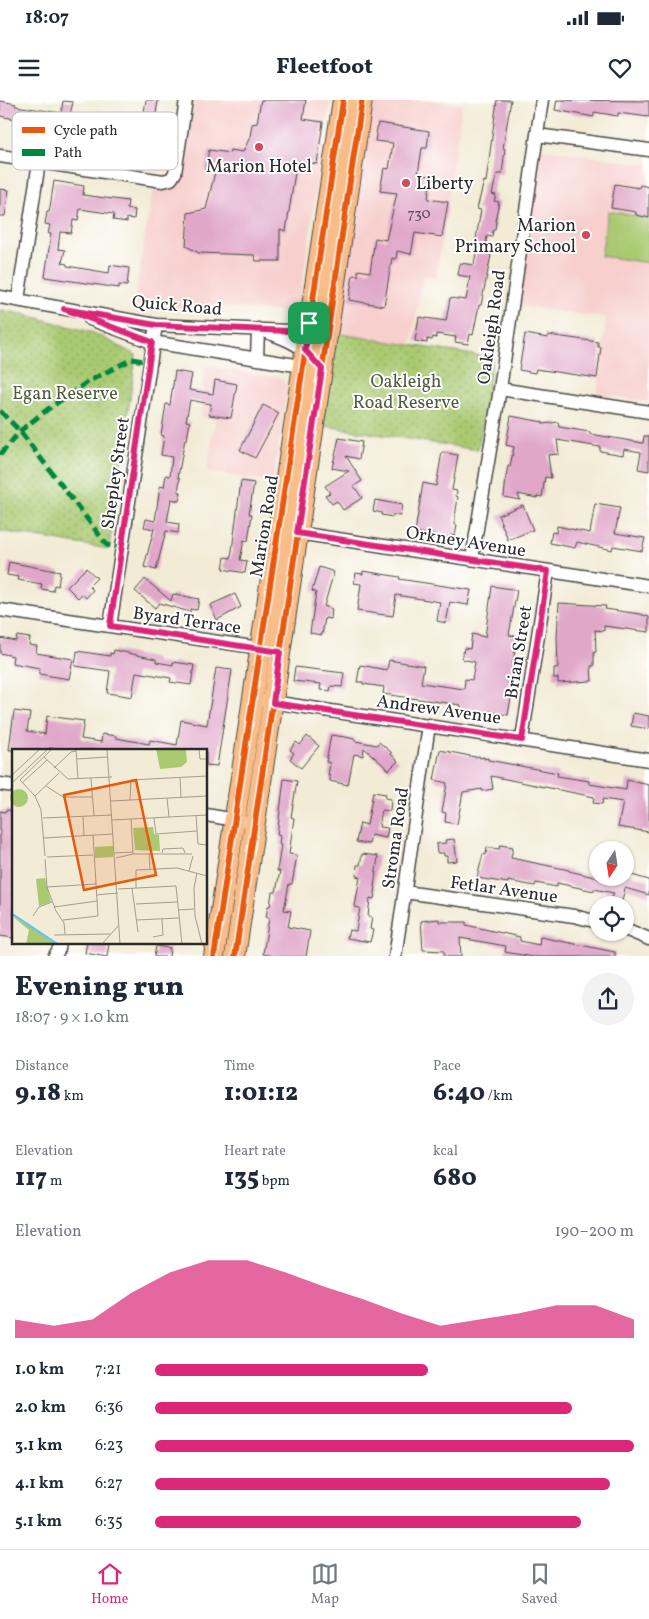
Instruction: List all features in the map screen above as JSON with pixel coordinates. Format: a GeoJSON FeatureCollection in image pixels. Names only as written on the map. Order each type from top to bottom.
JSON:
{"type":"FeatureCollection","features":[{"type":"Feature","properties":{"kind":"main road","name":"Marion Road"},"geometry":{"type":"LineString","coordinates":[[310,362],[309,323],[343,100]]}},
{"type":"Feature","properties":{"kind":"main road","name":"Marion Road"},"geometry":{"type":"LineString","coordinates":[[214,956],[253,700],[270,650],[288,532],[310,362],[362,100]]}},
{"type":"Feature","properties":{"kind":"main road","name":"Marion Road"},"geometry":{"type":"LineString","coordinates":[[235,956],[273,703],[270,650]]}},
{"type":"Feature","properties":{"kind":"street"},"geometry":{"type":"LineString","coordinates":[[178,152],[186,100]]}},
{"type":"Feature","properties":{"kind":"street","name":"Oakleigh Road"},"geometry":{"type":"LineString","coordinates":[[472,559],[500,389],[542,100]]}},
{"type":"Feature","properties":{"kind":"street"},"geometry":{"type":"LineString","coordinates":[[537,134],[649,150]]}},
{"type":"Feature","properties":{"kind":"street"},"geometry":{"type":"LineString","coordinates":[[18,300],[38,170]]}},
{"type":"Feature","properties":{"kind":"street"},"geometry":{"type":"LineString","coordinates":[[91,170],[163,181],[170,179],[175,170]]}},
{"type":"Feature","properties":{"kind":"street","name":"Quick Road"},"geometry":{"type":"LineString","coordinates":[[0,297],[156,325],[288,331],[309,323]]}},
{"type":"Feature","properties":{"kind":"street","name":"Quick Road"},"geometry":{"type":"LineString","coordinates":[[64,309],[152,342],[257,358],[310,362]]}},
{"type":"Feature","properties":{"kind":"street","name":"Shepley Street"},"geometry":{"type":"LineString","coordinates":[[110,626],[156,325]]}},
{"type":"Feature","properties":{"kind":"street"},"geometry":{"type":"LineString","coordinates":[[257,358],[258,330]]}},
{"type":"Feature","properties":{"kind":"street","name":"Quick Road"},"geometry":{"type":"LineString","coordinates":[[258,330],[282,338],[310,362]]}},
{"type":"Feature","properties":{"kind":"street"},"geometry":{"type":"LineString","coordinates":[[500,389],[649,412]]}},
{"type":"Feature","properties":{"kind":"street","name":"Orkney Avenue"},"geometry":{"type":"LineString","coordinates":[[288,532],[649,586]]}},
{"type":"Feature","properties":{"kind":"street","name":"Brian Street"},"geometry":{"type":"LineString","coordinates":[[522,740],[548,571]]}},
{"type":"Feature","properties":{"kind":"street","name":"Byard Terrace"},"geometry":{"type":"LineString","coordinates":[[0,610],[270,650]]}},
{"type":"Feature","properties":{"kind":"street","name":"Andrew Avenue"},"geometry":{"type":"LineString","coordinates":[[253,700],[649,760]]}},
{"type":"Feature","properties":{"kind":"street","name":"Stroma Road"},"geometry":{"type":"LineString","coordinates":[[395,956],[428,725]]}},
{"type":"Feature","properties":{"kind":"street"},"geometry":{"type":"LineString","coordinates":[[208,816],[255,823]]}},
{"type":"Feature","properties":{"kind":"street","name":"Fetlar Avenue"},"geometry":{"type":"LineString","coordinates":[[405,892],[589,920]]}},
{"type":"Feature","properties":{"kind":"street"},"geometry":{"type":"LineString","coordinates":[[634,933],[649,939]]}},
{"type":"Feature","properties":{"kind":"street"},"geometry":{"type":"LineString","coordinates":[[54,956],[60,944]]}},
{"type":"Feature","properties":{"kind":"shaded area"},"geometry":{"type":"Polygon","coordinates":[[[193,100],[330,100],[298,311],[289,313],[219,306],[155,307],[134,304],[153,188],[166,190],[174,186],[180,178],[193,100]]]}},
{"type":"Feature","properties":{"kind":"shaded area"},"geometry":{"type":"Polygon","coordinates":[[[370,100],[431,100],[462,105],[436,278],[423,276],[411,345],[334,333],[370,100]]]}},
{"type":"Feature","properties":{"kind":"shaded area","name":"Marion Primary School"},"geometry":{"type":"Polygon","coordinates":[[[538,148],[649,165],[649,402],[597,394],[606,318],[513,305],[538,148]]]}},
{"type":"Feature","properties":{"kind":"shaded area"},"geometry":{"type":"Polygon","coordinates":[[[205,366],[280,378],[288,386],[273,482],[207,472],[215,419],[201,417],[205,366]]]}},
{"type":"Feature","properties":{"kind":"green space"},"geometry":{"type":"Polygon","coordinates":[[[608,211],[649,218],[649,263],[601,256],[608,211]]]}},
{"type":"Feature","properties":{"kind":"green space","name":"Egan Reserve"},"geometry":{"type":"Polygon","coordinates":[[[0,310],[23,314],[94,333],[136,355],[109,549],[0,531],[0,310]]]}},
{"type":"Feature","properties":{"kind":"green space","name":"Oakleigh Road Reserve"},"geometry":{"type":"Polygon","coordinates":[[[334,333],[493,358],[478,450],[319,425],[334,333]]]}},
{"type":"Feature","properties":{"kind":"building"},"geometry":{"type":"Polygon","coordinates":[[[146,100],[158,100],[156,112],[144,112],[146,100]]]}},
{"type":"Feature","properties":{"kind":"building"},"geometry":{"type":"Polygon","coordinates":[[[261,100],[306,100],[303,119],[323,122],[317,164],[298,161],[298,166],[296,166],[286,231],[280,229],[280,261],[256,261],[254,255],[199,253],[186,246],[188,213],[206,209],[215,172],[205,171],[209,150],[230,153],[230,150],[243,152],[250,137],[252,124],[257,123],[261,100]]]}},
{"type":"Feature","properties":{"kind":"building"},"geometry":{"type":"Polygon","coordinates":[[[497,100],[511,100],[503,148],[505,149],[502,174],[497,174],[492,194],[496,195],[494,201],[499,202],[495,230],[493,230],[492,237],[487,236],[486,246],[475,244],[481,210],[477,209],[484,181],[486,182],[497,100]]]}},
{"type":"Feature","properties":{"kind":"building"},"geometry":{"type":"Polygon","coordinates":[[[557,100],[649,101],[649,117],[618,113],[618,116],[594,112],[594,117],[555,110],[557,100]]]}},
{"type":"Feature","properties":{"kind":"building"},"geometry":{"type":"Polygon","coordinates":[[[0,101],[16,104],[15,106],[54,112],[12,112],[12,118],[0,116],[0,101]]]}},
{"type":"Feature","properties":{"kind":"building"},"geometry":{"type":"Polygon","coordinates":[[[63,101],[73,102],[71,112],[61,112],[63,101]]]}},
{"type":"Feature","properties":{"kind":"building"},"geometry":{"type":"Polygon","coordinates":[[[378,123],[429,131],[427,148],[422,148],[418,174],[431,176],[428,199],[448,202],[442,237],[415,233],[411,254],[397,251],[396,259],[392,258],[384,306],[349,300],[353,275],[358,276],[358,270],[370,272],[375,238],[386,240],[397,193],[380,191],[384,168],[389,169],[393,143],[375,141],[378,123]]]}},
{"type":"Feature","properties":{"kind":"building"},"geometry":{"type":"Polygon","coordinates":[[[54,181],[84,186],[83,195],[128,201],[127,209],[135,210],[134,219],[127,218],[127,222],[113,220],[114,214],[80,209],[78,221],[73,220],[71,233],[60,232],[58,249],[65,250],[62,263],[67,264],[67,266],[109,273],[110,265],[129,268],[127,286],[119,285],[119,288],[45,277],[51,234],[48,234],[50,225],[45,224],[54,181]]]}},
{"type":"Feature","properties":{"kind":"building"},"geometry":{"type":"Polygon","coordinates":[[[615,184],[639,188],[640,185],[649,187],[649,218],[636,215],[636,212],[611,208],[615,184]]]}},
{"type":"Feature","properties":{"kind":"building"},"geometry":{"type":"Polygon","coordinates":[[[0,189],[9,190],[5,216],[0,216],[0,189]]]}},
{"type":"Feature","properties":{"kind":"building"},"geometry":{"type":"Polygon","coordinates":[[[476,252],[491,255],[481,305],[479,305],[473,335],[470,334],[468,344],[455,342],[456,337],[436,334],[436,338],[433,337],[432,340],[427,339],[427,343],[415,341],[419,317],[446,321],[450,298],[466,300],[470,277],[458,275],[460,263],[474,265],[476,252]]]}},
{"type":"Feature","properties":{"kind":"building"},"geometry":{"type":"Polygon","coordinates":[[[525,334],[548,338],[548,335],[598,342],[598,347],[601,347],[597,378],[536,369],[535,373],[519,370],[525,334]]]}},
{"type":"Feature","properties":{"kind":"building"},"geometry":{"type":"Polygon","coordinates":[[[175,371],[192,374],[189,390],[213,394],[215,380],[237,384],[231,418],[209,415],[211,404],[190,400],[186,421],[190,422],[178,477],[180,478],[178,492],[181,492],[179,501],[171,499],[167,522],[179,524],[178,533],[166,531],[156,570],[144,567],[154,529],[144,527],[146,519],[155,521],[160,486],[164,487],[166,475],[170,476],[172,457],[161,455],[164,436],[161,435],[166,404],[170,405],[175,371]]]}},
{"type":"Feature","properties":{"kind":"building"},"geometry":{"type":"Polygon","coordinates":[[[263,405],[279,413],[255,458],[240,450],[263,405]]]}},
{"type":"Feature","properties":{"kind":"building"},"geometry":{"type":"Polygon","coordinates":[[[511,416],[543,422],[543,424],[558,422],[559,427],[643,443],[644,436],[649,436],[649,471],[638,469],[641,452],[624,449],[623,455],[600,451],[600,447],[557,440],[559,454],[548,455],[551,478],[545,477],[542,497],[537,496],[537,498],[518,494],[520,500],[504,497],[508,466],[510,467],[514,447],[506,445],[511,416]]]}},
{"type":"Feature","properties":{"kind":"building"},"geometry":{"type":"Polygon","coordinates":[[[339,438],[362,442],[359,459],[346,456],[362,481],[354,486],[362,498],[343,510],[337,501],[332,504],[325,495],[330,493],[325,486],[349,471],[332,468],[339,438]]]}},
{"type":"Feature","properties":{"kind":"building"},"geometry":{"type":"Polygon","coordinates":[[[442,452],[458,455],[452,490],[457,491],[456,496],[458,497],[454,524],[457,525],[455,536],[451,535],[450,538],[415,532],[423,483],[436,486],[442,452]]]}},
{"type":"Feature","properties":{"kind":"building"},"geometry":{"type":"Polygon","coordinates":[[[241,481],[254,483],[249,514],[252,514],[248,541],[244,540],[240,560],[247,561],[245,573],[223,569],[225,557],[231,558],[241,481]]]}},
{"type":"Feature","properties":{"kind":"building"},"geometry":{"type":"Polygon","coordinates":[[[375,500],[402,505],[400,516],[381,515],[382,513],[373,511],[375,500]]]}},
{"type":"Feature","properties":{"kind":"building"},"geometry":{"type":"Polygon","coordinates":[[[595,504],[620,508],[615,533],[645,538],[642,551],[613,546],[612,550],[577,542],[575,548],[550,543],[552,532],[556,533],[557,526],[590,533],[595,504]]]}},
{"type":"Feature","properties":{"kind":"building"},"geometry":{"type":"Polygon","coordinates":[[[523,505],[533,530],[508,540],[498,515],[523,505]]]}},
{"type":"Feature","properties":{"kind":"building"},"geometry":{"type":"Polygon","coordinates":[[[9,562],[60,572],[58,586],[54,585],[53,591],[41,589],[42,584],[18,580],[19,577],[7,575],[9,562]]]}},
{"type":"Feature","properties":{"kind":"building"},"geometry":{"type":"Polygon","coordinates":[[[319,567],[334,572],[324,606],[332,609],[331,619],[325,618],[322,635],[310,633],[316,592],[312,591],[319,567]]]}},
{"type":"Feature","properties":{"kind":"building"},"geometry":{"type":"Polygon","coordinates":[[[86,568],[97,578],[89,586],[93,590],[86,598],[82,594],[78,598],[67,587],[86,568]]]}},
{"type":"Feature","properties":{"kind":"building"},"geometry":{"type":"Polygon","coordinates":[[[363,571],[400,577],[399,579],[471,590],[468,605],[450,602],[446,623],[437,621],[440,602],[396,595],[393,616],[357,611],[361,584],[354,583],[356,573],[363,574],[363,571]]]}},
{"type":"Feature","properties":{"kind":"building"},"geometry":{"type":"Polygon","coordinates":[[[145,579],[171,601],[173,594],[199,599],[197,610],[190,609],[190,612],[159,603],[155,608],[135,591],[145,579]]]}},
{"type":"Feature","properties":{"kind":"building"},"geometry":{"type":"Polygon","coordinates":[[[492,586],[517,590],[509,635],[516,636],[515,641],[517,641],[508,685],[513,686],[508,715],[486,711],[485,714],[461,710],[461,705],[383,694],[384,687],[357,682],[360,665],[387,670],[389,660],[424,666],[421,683],[464,689],[465,679],[472,680],[475,662],[462,659],[464,648],[470,649],[472,634],[485,637],[492,586]]]}},
{"type":"Feature","properties":{"kind":"building"},"geometry":{"type":"Polygon","coordinates":[[[235,594],[241,607],[217,620],[210,605],[235,594]]]}},
{"type":"Feature","properties":{"kind":"building"},"geometry":{"type":"Polygon","coordinates":[[[559,603],[606,606],[605,609],[640,614],[649,617],[649,632],[604,626],[604,631],[595,630],[596,652],[594,652],[594,666],[591,666],[592,681],[558,683],[558,678],[554,678],[554,668],[558,668],[559,603]]]}},
{"type":"Feature","properties":{"kind":"building"},"geometry":{"type":"Polygon","coordinates":[[[17,636],[30,638],[29,645],[37,646],[36,653],[73,659],[69,679],[39,674],[40,668],[12,663],[13,656],[0,653],[0,638],[16,641],[17,636]]]}},
{"type":"Feature","properties":{"kind":"building"},"geometry":{"type":"Polygon","coordinates":[[[114,650],[156,659],[156,662],[173,665],[173,662],[194,665],[191,685],[170,682],[171,678],[136,672],[132,697],[107,693],[110,671],[75,666],[77,651],[110,656],[110,653],[113,654],[114,650]]]}},
{"type":"Feature","properties":{"kind":"building"},"geometry":{"type":"Polygon","coordinates":[[[295,667],[344,673],[342,687],[331,686],[330,691],[320,690],[321,684],[293,681],[295,667]]]}},
{"type":"Feature","properties":{"kind":"building"},"geometry":{"type":"Polygon","coordinates":[[[216,668],[232,670],[217,766],[208,765],[208,749],[49,748],[9,750],[14,711],[30,713],[27,731],[45,734],[47,716],[84,721],[81,739],[101,742],[102,734],[149,744],[150,740],[177,745],[181,720],[207,725],[216,668]]]}},
{"type":"Feature","properties":{"kind":"building"},"geometry":{"type":"Polygon","coordinates":[[[633,713],[649,716],[649,729],[631,726],[633,713]]]}},
{"type":"Feature","properties":{"kind":"building"},"geometry":{"type":"Polygon","coordinates":[[[331,735],[377,745],[379,742],[398,761],[389,770],[364,748],[363,756],[354,754],[348,785],[330,781],[330,776],[328,776],[330,763],[326,762],[331,735]]]}},
{"type":"Feature","properties":{"kind":"building"},"geometry":{"type":"Polygon","coordinates":[[[307,736],[319,746],[301,768],[290,759],[294,753],[290,750],[296,742],[300,745],[307,736]]]}},
{"type":"Feature","properties":{"kind":"building"},"geometry":{"type":"Polygon","coordinates":[[[440,750],[475,757],[479,756],[480,758],[484,757],[484,759],[488,758],[488,760],[558,773],[557,776],[589,781],[589,784],[626,790],[627,780],[649,785],[649,832],[618,827],[623,802],[603,799],[602,804],[593,803],[594,797],[491,776],[493,789],[463,792],[457,824],[445,822],[446,813],[442,812],[447,783],[434,780],[440,750]]]}},
{"type":"Feature","properties":{"kind":"building"},"geometry":{"type":"Polygon","coordinates":[[[284,779],[297,781],[291,817],[294,818],[289,854],[297,855],[292,884],[289,884],[284,910],[291,911],[288,927],[310,931],[306,956],[263,954],[269,918],[266,917],[268,906],[270,906],[272,892],[276,892],[280,871],[277,871],[281,845],[279,844],[280,836],[277,835],[284,779]]]}},
{"type":"Feature","properties":{"kind":"building"},"geometry":{"type":"Polygon","coordinates":[[[373,792],[386,794],[385,798],[391,799],[390,811],[382,810],[379,827],[388,828],[386,838],[371,835],[369,844],[356,842],[360,823],[367,825],[373,792]]]}},
{"type":"Feature","properties":{"kind":"building"},"geometry":{"type":"Polygon","coordinates":[[[6,810],[12,811],[12,938],[0,936],[0,811],[5,812],[6,810]]]}},
{"type":"Feature","properties":{"kind":"building"},"geometry":{"type":"Polygon","coordinates":[[[454,839],[457,861],[447,862],[447,856],[444,856],[444,853],[437,853],[436,844],[446,843],[445,840],[454,839]]]}},
{"type":"Feature","properties":{"kind":"building"},"geometry":{"type":"Polygon","coordinates":[[[500,845],[513,847],[511,858],[589,876],[589,886],[634,886],[634,876],[649,880],[649,895],[625,888],[623,896],[613,896],[614,893],[557,883],[557,887],[536,883],[535,886],[477,878],[483,854],[486,855],[487,847],[499,849],[500,845]]]}},
{"type":"Feature","properties":{"kind":"building"},"geometry":{"type":"Polygon","coordinates":[[[362,854],[378,856],[374,887],[376,887],[374,899],[370,898],[368,917],[372,917],[370,929],[373,930],[370,942],[347,938],[349,930],[356,931],[360,908],[355,907],[360,877],[356,876],[357,865],[360,865],[362,854]]]}},
{"type":"Feature","properties":{"kind":"building"},"geometry":{"type":"Polygon","coordinates":[[[439,919],[439,922],[466,922],[466,925],[520,937],[520,941],[539,945],[540,937],[615,952],[615,956],[527,956],[505,952],[506,946],[460,938],[461,956],[444,956],[444,951],[423,950],[421,921],[439,919]]]}},
{"type":"Feature","properties":{"kind":"building"},"geometry":{"type":"Polygon","coordinates":[[[87,944],[109,944],[107,956],[85,953],[87,944]]]}},
{"type":"Feature","properties":{"kind":"building"},"geometry":{"type":"Polygon","coordinates":[[[156,946],[170,948],[169,956],[154,956],[156,946]]]}},
{"type":"Feature","properties":{"kind":"marked path"},"geometry":{"type":"LineString","coordinates":[[0,455],[20,431],[89,381],[132,359],[150,362]]}},
{"type":"Feature","properties":{"kind":"marked path"},"geometry":{"type":"LineString","coordinates":[[0,411],[20,431],[107,545],[122,547]]}},
{"type":"Feature","properties":{"kind":"cycle path"},"geometry":{"type":"LineString","coordinates":[[214,956],[343,100]]}},
{"type":"Feature","properties":{"kind":"cycle path"},"geometry":{"type":"LineString","coordinates":[[235,956],[362,100]]}},
{"type":"Feature","properties":{"kind":"place","name":"Marion Hotel"},"geometry":{"type":"Point","coordinates":[259,147]}},
{"type":"Feature","properties":{"kind":"place","name":"Liberty"},"geometry":{"type":"Point","coordinates":[406,183]}},
{"type":"Feature","properties":{"kind":"place","name":"Marion Primary School"},"geometry":{"type":"Point","coordinates":[586,235]}},
{"type":"Feature","properties":{"kind":"route"},"geometry":{"type":"LineString","coordinates":[[64,309],[156,325],[288,331],[309,323],[305,350],[322,369],[297,533],[548,571],[522,740],[273,703],[280,652],[110,626],[152,342],[64,309]]}}]}
